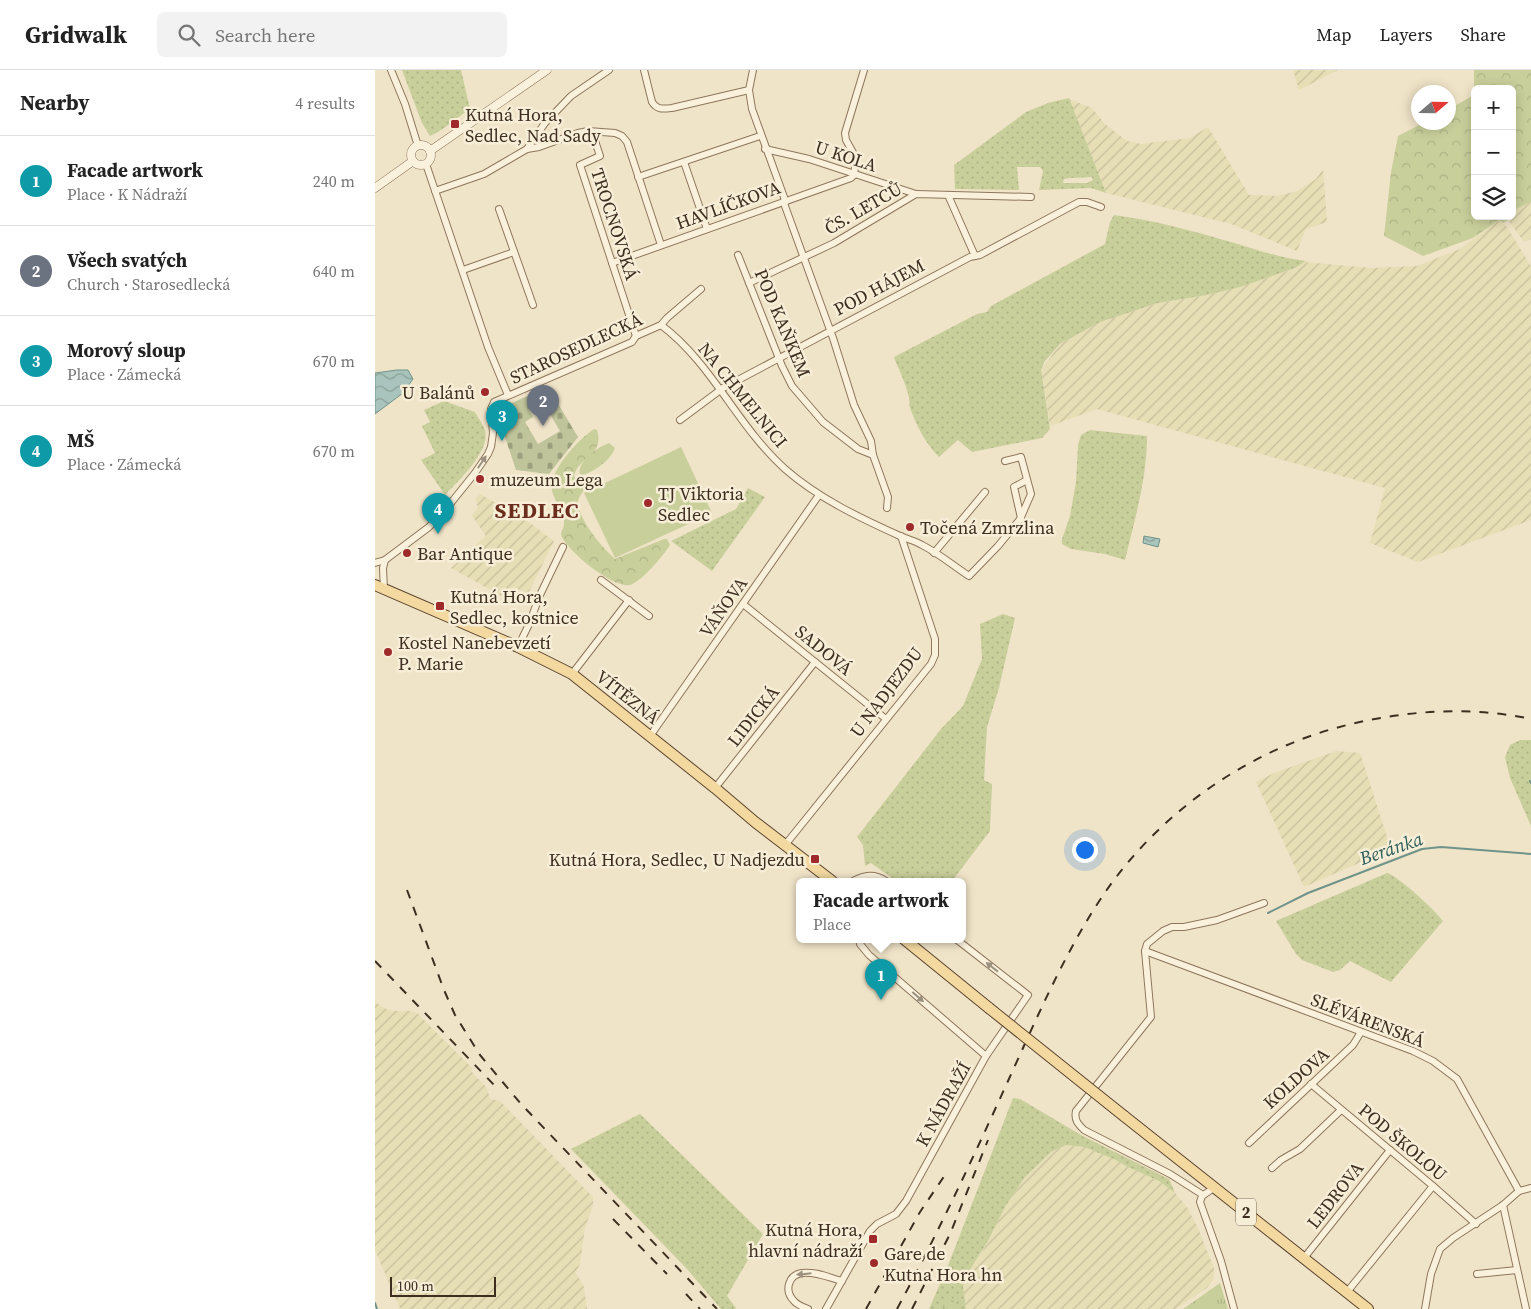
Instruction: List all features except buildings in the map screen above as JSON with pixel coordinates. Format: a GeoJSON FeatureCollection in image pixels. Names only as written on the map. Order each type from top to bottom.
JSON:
{"type":"FeatureCollection","features":[{"type":"Feature","properties":{"kind":"main road","name":"VÍTĚZNÁ"},"geometry":{"type":"LineString","coordinates":[[379,587],[518,647],[573,674],[828,878]]}},
{"type":"Feature","properties":{"kind":"main road","name":"2"},"geometry":{"type":"LineString","coordinates":[[909,943],[1368,1309]]}},
{"type":"Feature","properties":{"kind":"street"},"geometry":{"type":"LineString","coordinates":[[391,70],[405,104],[418,146]]}},
{"type":"Feature","properties":{"kind":"street"},"geometry":{"type":"LineString","coordinates":[[430,151],[547,70]]}},
{"type":"Feature","properties":{"kind":"street"},"geometry":{"type":"LineString","coordinates":[[527,149],[545,124],[571,96],[609,70]]}},
{"type":"Feature","properties":{"kind":"street"},"geometry":{"type":"LineString","coordinates":[[644,70],[651,102],[660,109],[749,90]]}},
{"type":"Feature","properties":{"kind":"street"},"geometry":{"type":"LineString","coordinates":[[753,70],[749,90],[752,109],[854,405],[871,441],[873,455],[888,497],[887,508]]}},
{"type":"Feature","properties":{"kind":"street"},"geometry":{"type":"LineString","coordinates":[[854,174],[856,158],[846,140],[845,133],[864,70]]}},
{"type":"Feature","properties":{"kind":"street"},"geometry":{"type":"LineString","coordinates":[[435,190],[484,174],[527,149],[588,131],[615,133],[622,136],[627,142],[661,245]]}},
{"type":"Feature","properties":{"kind":"street","name":"TROCNOVSKÁ"},"geometry":{"type":"LineString","coordinates":[[596,132],[596,144],[600,156],[580,165],[636,336]]}},
{"type":"Feature","properties":{"kind":"street"},"geometry":{"type":"LineString","coordinates":[[638,177],[761,136]]}},
{"type":"Feature","properties":{"kind":"street"},"geometry":{"type":"LineString","coordinates":[[413,161],[417,164],[425,164],[431,157],[430,151],[423,146],[418,146]]}},
{"type":"Feature","properties":{"kind":"street"},"geometry":{"type":"LineString","coordinates":[[413,161],[412,152],[418,146]]}},
{"type":"Feature","properties":{"kind":"street","name":"U KOLA"},"geometry":{"type":"LineString","coordinates":[[765,148],[809,159],[917,194]]}},
{"type":"Feature","properties":{"kind":"street"},"geometry":{"type":"LineString","coordinates":[[375,188],[413,161]]}},
{"type":"Feature","properties":{"kind":"street"},"geometry":{"type":"LineString","coordinates":[[684,162],[707,230]]}},
{"type":"Feature","properties":{"kind":"street"},"geometry":{"type":"LineString","coordinates":[[425,164],[488,347],[508,396]]}},
{"type":"Feature","properties":{"kind":"street","name":"HAVLÍČKOVA"},"geometry":{"type":"LineString","coordinates":[[612,263],[851,178],[854,174]]}},
{"type":"Feature","properties":{"kind":"street","name":"ČS. LETCŮ"},"geometry":{"type":"LineString","coordinates":[[749,283],[834,243],[917,194],[1031,197]]}},
{"type":"Feature","properties":{"kind":"street"},"geometry":{"type":"LineString","coordinates":[[948,195],[975,256]]}},
{"type":"Feature","properties":{"kind":"street","name":"POD HÁJEM"},"geometry":{"type":"LineString","coordinates":[[680,420],[720,391],[829,330],[970,257],[980,255],[1079,202],[1087,202],[1101,207]]}},
{"type":"Feature","properties":{"kind":"street"},"geometry":{"type":"LineString","coordinates":[[499,209],[533,305]]}},
{"type":"Feature","properties":{"kind":"street"},"geometry":{"type":"LineString","coordinates":[[463,270],[515,252]]}},
{"type":"Feature","properties":{"kind":"street","name":"POD KAŇKEM"},"geometry":{"type":"LineString","coordinates":[[737,255],[792,386],[819,418],[858,449],[873,455]]}},
{"type":"Feature","properties":{"kind":"street","name":"STAROSEDLECKÁ"},"geometry":{"type":"LineString","coordinates":[[385,560],[429,527],[446,510],[488,454],[493,433],[491,409],[493,402],[632,342],[636,336],[661,325],[701,289]]}},
{"type":"Feature","properties":{"kind":"street","name":"NA CHMELNICI"},"geometry":{"type":"LineString","coordinates":[[661,325],[695,357],[757,441],[802,483],[819,495],[921,544],[969,576],[998,546],[1021,518],[1031,494],[1021,457],[1005,461]]}},
{"type":"Feature","properties":{"kind":"street"},"geometry":{"type":"LineString","coordinates":[[1021,518],[1014,487],[1027,480]]}},
{"type":"Feature","properties":{"kind":"street"},"geometry":{"type":"LineString","coordinates":[[934,553],[985,492]]}},
{"type":"Feature","properties":{"kind":"street","name":"VÁŇOVA"},"geometry":{"type":"LineString","coordinates":[[650,736],[819,495]]}},
{"type":"Feature","properties":{"kind":"street","name":"U NADJEZDU"},"geometry":{"type":"LineString","coordinates":[[785,845],[931,664],[935,655],[935,638],[901,536]]}},
{"type":"Feature","properties":{"kind":"street"},"geometry":{"type":"LineString","coordinates":[[518,647],[563,547]]}},
{"type":"Feature","properties":{"kind":"street"},"geometry":{"type":"LineString","coordinates":[[375,563],[385,560]]}},
{"type":"Feature","properties":{"kind":"street"},"geometry":{"type":"LineString","coordinates":[[379,587],[385,560]]}},
{"type":"Feature","properties":{"kind":"street"},"geometry":{"type":"LineString","coordinates":[[601,580],[649,616]]}},
{"type":"Feature","properties":{"kind":"street"},"geometry":{"type":"LineString","coordinates":[[573,674],[629,600]]}},
{"type":"Feature","properties":{"kind":"street","name":"SADOVÁ"},"geometry":{"type":"LineString","coordinates":[[743,604],[886,719]]}},
{"type":"Feature","properties":{"kind":"street","name":"LIDICKÁ"},"geometry":{"type":"LineString","coordinates":[[715,788],[815,662]]}},
{"type":"Feature","properties":{"kind":"street"},"geometry":{"type":"LineString","coordinates":[[859,878],[872,875],[878,878]]}},
{"type":"Feature","properties":{"kind":"street"},"geometry":{"type":"LineString","coordinates":[[1203,1195],[1188,1185],[1084,1130],[1077,1123],[1075,1111],[1151,1017],[1145,951],[1147,944],[1163,931],[1172,927],[1184,927],[1217,920],[1264,903]]}},
{"type":"Feature","properties":{"kind":"street","name":"K NÁDRAŽÍ"},"geometry":{"type":"LineString","coordinates":[[826,1309],[870,1231],[877,1224],[896,1214],[906,1201],[986,1056],[869,955],[860,943]]}},
{"type":"Feature","properties":{"kind":"street"},"geometry":{"type":"LineString","coordinates":[[961,943],[1028,995],[986,1056]]}},
{"type":"Feature","properties":{"kind":"street","name":"SLÉVÁRENSKÁ"},"geometry":{"type":"LineString","coordinates":[[1145,951],[1413,1051],[1433,1061],[1457,1079],[1519,1190]]}},
{"type":"Feature","properties":{"kind":"street","name":"KOLDOVA"},"geometry":{"type":"LineString","coordinates":[[1249,1143],[1353,1045],[1361,1032]]}},
{"type":"Feature","properties":{"kind":"street","name":"POD ŠKOLOU"},"geometry":{"type":"LineString","coordinates":[[1311,1084],[1476,1224]]}},
{"type":"Feature","properties":{"kind":"street"},"geometry":{"type":"LineString","coordinates":[[1273,1168],[1281,1160],[1300,1148],[1341,1110]]}},
{"type":"Feature","properties":{"kind":"street","name":"LEDROVA"},"geometry":{"type":"LineString","coordinates":[[1305,1258],[1390,1150]]}},
{"type":"Feature","properties":{"kind":"street"},"geometry":{"type":"LineString","coordinates":[[1188,1185],[1195,1171]]}},
{"type":"Feature","properties":{"kind":"street"},"geometry":{"type":"LineString","coordinates":[[1215,1186],[1203,1195],[1201,1202],[1221,1261],[1234,1309]]}},
{"type":"Feature","properties":{"kind":"street"},"geometry":{"type":"LineString","coordinates":[[1347,1292],[1433,1186]]}},
{"type":"Feature","properties":{"kind":"street"},"geometry":{"type":"LineString","coordinates":[[1425,1309],[1431,1274],[1440,1249],[1503,1204],[1519,1190],[1531,1188]]}},
{"type":"Feature","properties":{"kind":"street"},"geometry":{"type":"LineString","coordinates":[[1503,1204],[1526,1309]]}},
{"type":"Feature","properties":{"kind":"street"},"geometry":{"type":"LineString","coordinates":[[1477,1274],[1517,1270]]}},
{"type":"Feature","properties":{"kind":"street"},"geometry":{"type":"LineString","coordinates":[[808,1309],[794,1301],[789,1294],[789,1284],[792,1278],[804,1273],[842,1281]]}},
{"type":"Feature","properties":{"kind":"shaded area"},"geometry":{"type":"Polygon","coordinates":[[[1293,70],[1338,70],[1299,90],[1293,70]]]}},
{"type":"Feature","properties":{"kind":"shaded area"},"geometry":{"type":"Polygon","coordinates":[[[1069,99],[1092,108],[1105,124],[1127,141],[1141,144],[1190,138],[1208,127],[1249,195],[1277,196],[1297,191],[1316,179],[1323,169],[1327,222],[1306,229],[1297,251],[1231,224],[1106,193],[1069,99]]]}},
{"type":"Feature","properties":{"kind":"shaded area"},"geometry":{"type":"Polygon","coordinates":[[[1531,202],[1531,239],[1524,242],[1508,220],[1516,220],[1516,209],[1531,202]]]}},
{"type":"Feature","properties":{"kind":"shaded area"},"geometry":{"type":"Polygon","coordinates":[[[1499,220],[1507,227],[1531,266],[1531,520],[1418,562],[1370,543],[1385,488],[1097,409],[1050,426],[1041,370],[1060,344],[1100,322],[1158,303],[1207,295],[1239,287],[1296,268],[1304,262],[1371,268],[1417,266],[1460,249],[1499,220]]]}},
{"type":"Feature","properties":{"kind":"shaded area"},"geometry":{"type":"Polygon","coordinates":[[[480,494],[496,503],[499,510],[506,512],[514,511],[554,541],[528,594],[514,587],[507,599],[451,568],[486,536],[472,516],[478,507],[475,499],[480,494]]]}},
{"type":"Feature","properties":{"kind":"shaded area"},"geometry":{"type":"Polygon","coordinates":[[[1336,751],[1360,753],[1391,849],[1304,887],[1256,782],[1274,773],[1336,751]]]}},
{"type":"Feature","properties":{"kind":"shaded area"},"geometry":{"type":"Polygon","coordinates":[[[375,1002],[393,1011],[411,1011],[418,1014],[472,1068],[471,1071],[487,1088],[490,1099],[500,1101],[593,1197],[593,1205],[585,1228],[580,1264],[576,1273],[584,1287],[587,1309],[400,1309],[375,1250],[375,1002]]]}},
{"type":"Feature","properties":{"kind":"shaded area"},"geometry":{"type":"Polygon","coordinates":[[[1066,1145],[1084,1147],[1116,1160],[1159,1181],[1175,1193],[1187,1207],[1198,1228],[1214,1268],[1214,1278],[1207,1288],[1176,1309],[966,1309],[963,1286],[966,1276],[988,1242],[1005,1207],[1025,1177],[1051,1152],[1066,1145]]]}},
{"type":"Feature","properties":{"kind":"green space"},"geometry":{"type":"Polygon","coordinates":[[[402,70],[461,70],[470,109],[430,136],[422,123],[402,70]]]}},
{"type":"Feature","properties":{"kind":"green space"},"geometry":{"type":"Polygon","coordinates":[[[1474,70],[1531,70],[1531,202],[1516,209],[1516,85],[1474,85],[1474,70]]]}},
{"type":"Feature","properties":{"kind":"green space"},"geometry":{"type":"Polygon","coordinates":[[[1471,97],[1471,220],[1499,220],[1473,238],[1423,256],[1384,236],[1391,172],[1398,136],[1411,129],[1456,130],[1456,105],[1471,97]]]}},
{"type":"Feature","properties":{"kind":"green space"},"geometry":{"type":"Polygon","coordinates":[[[1069,98],[1106,193],[1091,188],[1039,190],[1043,171],[1040,167],[1017,167],[1019,190],[955,189],[954,165],[1026,112],[1048,103],[1069,98]],[[1092,177],[1070,178],[1064,179],[1063,183],[1087,183],[1093,180],[1092,177]]]}},
{"type":"Feature","properties":{"kind":"green space"},"geometry":{"type":"Polygon","coordinates":[[[1114,215],[1173,226],[1277,255],[1306,261],[1295,268],[1240,287],[1207,295],[1158,303],[1100,322],[1060,344],[1045,361],[1041,370],[1050,429],[1042,438],[972,452],[958,440],[939,457],[925,440],[915,420],[909,405],[907,389],[894,357],[977,314],[987,312],[991,306],[1105,244],[1110,222],[1114,215]]]}},
{"type":"Feature","properties":{"kind":"green space"},"geometry":{"type":"Polygon","coordinates":[[[548,387],[578,437],[549,474],[516,470],[496,410],[548,387]],[[534,407],[529,410],[533,417],[525,422],[538,444],[560,431],[547,409],[539,414],[534,407]]]}},
{"type":"Feature","properties":{"kind":"green space"},"geometry":{"type":"Polygon","coordinates":[[[444,401],[475,412],[485,430],[486,438],[472,465],[445,495],[421,460],[435,453],[422,426],[430,422],[424,410],[444,401]]]}},
{"type":"Feature","properties":{"kind":"green space"},"geometry":{"type":"Polygon","coordinates":[[[594,429],[597,430],[599,439],[595,451],[581,464],[574,476],[577,481],[585,477],[588,481],[578,502],[582,517],[587,525],[598,541],[615,559],[664,539],[667,539],[670,545],[646,574],[630,585],[613,581],[593,569],[575,553],[562,537],[563,517],[552,492],[554,475],[569,452],[594,429]]]}},
{"type":"Feature","properties":{"kind":"green space"},"geometry":{"type":"Polygon","coordinates":[[[1090,430],[1147,436],[1143,483],[1125,560],[1105,554],[1071,549],[1062,544],[1070,516],[1076,482],[1078,445],[1081,435],[1090,430]]]}},
{"type":"Feature","properties":{"kind":"green space"},"geometry":{"type":"Polygon","coordinates":[[[609,443],[615,448],[610,457],[590,472],[580,475],[581,465],[585,460],[594,451],[609,443]]]}},
{"type":"Feature","properties":{"kind":"green space","name":"TJ Viktoria Sedlec"},"geometry":{"type":"Polygon","coordinates":[[[681,447],[712,513],[615,558],[584,493],[681,447]]]}},
{"type":"Feature","properties":{"kind":"green space"},"geometry":{"type":"Polygon","coordinates":[[[748,488],[765,497],[712,571],[671,541],[736,509],[748,488]]]}},
{"type":"Feature","properties":{"kind":"green space"},"geometry":{"type":"Polygon","coordinates":[[[1003,614],[1015,618],[999,688],[987,727],[984,780],[992,784],[990,831],[954,878],[892,878],[871,863],[865,866],[863,845],[857,837],[941,729],[963,706],[982,659],[980,624],[1003,614]]]}},
{"type":"Feature","properties":{"kind":"green space"},"geometry":{"type":"Polygon","coordinates":[[[1520,740],[1531,740],[1531,826],[1510,778],[1505,757],[1510,745],[1520,740]]]}},
{"type":"Feature","properties":{"kind":"green space"},"geometry":{"type":"Polygon","coordinates":[[[1387,873],[1416,894],[1443,921],[1391,982],[1350,961],[1340,970],[1333,972],[1302,960],[1296,954],[1276,921],[1387,873]]]}},
{"type":"Feature","properties":{"kind":"green space"},"geometry":{"type":"Polygon","coordinates":[[[1013,1098],[1020,1099],[1081,1135],[1169,1179],[1175,1193],[1159,1181],[1084,1147],[1066,1145],[1051,1152],[1025,1177],[1005,1207],[988,1241],[966,1276],[963,1286],[966,1309],[929,1309],[949,1263],[1013,1098]]]}},
{"type":"Feature","properties":{"kind":"green space"},"geometry":{"type":"Polygon","coordinates":[[[640,1114],[763,1234],[727,1296],[735,1309],[721,1309],[687,1269],[571,1149],[640,1114]]]}},
{"type":"Feature","properties":{"kind":"green space"},"geometry":{"type":"Polygon","coordinates":[[[1220,1283],[1228,1309],[1183,1309],[1220,1283]]]}},
{"type":"Feature","properties":{"kind":"green space"},"geometry":{"type":"Polygon","coordinates":[[[951,1296],[958,1309],[941,1309],[943,1303],[951,1296]]]}},
{"type":"Feature","properties":{"kind":"water"},"geometry":{"type":"Polygon","coordinates":[[[408,370],[413,379],[403,393],[375,414],[375,373],[408,370]]]}},
{"type":"Feature","properties":{"kind":"water"},"geometry":{"type":"Polygon","coordinates":[[[1144,536],[1160,539],[1158,547],[1143,543],[1144,536]]]}},
{"type":"Feature","properties":{"kind":"waterway","name":"Beránka"},"geometry":{"type":"LineString","coordinates":[[1268,913],[1308,893],[1422,849],[1441,847],[1531,854]]}},
{"type":"Feature","properties":{"kind":"waterway"},"geometry":{"type":"LineString","coordinates":[[375,1303],[377,1309]]}},
{"type":"Feature","properties":{"kind":"railway"},"geometry":{"type":"LineString","coordinates":[[897,1309],[982,1139],[1038,1014],[1071,948],[1096,906],[1118,875],[1142,846],[1169,820],[1198,796],[1229,775],[1297,741],[1332,729],[1381,718],[1431,712],[1481,712],[1531,719]]}},
{"type":"Feature","properties":{"kind":"railway"},"geometry":{"type":"LineString","coordinates":[[407,890],[455,1015],[480,1055],[521,1104],[717,1309]]}},
{"type":"Feature","properties":{"kind":"railway"},"geometry":{"type":"LineString","coordinates":[[375,961],[497,1088]]}},
{"type":"Feature","properties":{"kind":"railway"},"geometry":{"type":"LineString","coordinates":[[912,1309],[950,1234],[988,1140]]}},
{"type":"Feature","properties":{"kind":"railway"},"geometry":{"type":"LineString","coordinates":[[866,1309],[920,1212],[947,1172]]}},
{"type":"Feature","properties":{"kind":"railway"},"geometry":{"type":"LineString","coordinates":[[613,1219],[667,1274]]}},
{"type":"Feature","properties":{"kind":"railway"},"geometry":{"type":"LineString","coordinates":[[686,1294],[700,1309]]}},
{"type":"Feature","properties":{"kind":"place","name":"Kutná Hora, Sedlec, Nad Sady"},"geometry":{"type":"Point","coordinates":[455,124]}},
{"type":"Feature","properties":{"kind":"place","name":"U Balánů"},"geometry":{"type":"Point","coordinates":[485,392]}},
{"type":"Feature","properties":{"kind":"place","name":"Všech svatých"},"geometry":{"type":"Point","coordinates":[543,426]}},
{"type":"Feature","properties":{"kind":"place","name":"Morový sloup"},"geometry":{"type":"Point","coordinates":[502,441]}},
{"type":"Feature","properties":{"kind":"place","name":"muzeum Lega"},"geometry":{"type":"Point","coordinates":[480,479]}},
{"type":"Feature","properties":{"kind":"place","name":"TJ Viktoria Sedlec"},"geometry":{"type":"Point","coordinates":[648,503]}},
{"type":"Feature","properties":{"kind":"place","name":"Točená Zmrzlina"},"geometry":{"type":"Point","coordinates":[910,527]}},
{"type":"Feature","properties":{"kind":"place","name":"MŠ"},"geometry":{"type":"Point","coordinates":[438,534]}},
{"type":"Feature","properties":{"kind":"place","name":"Bar Antique"},"geometry":{"type":"Point","coordinates":[407,553]}},
{"type":"Feature","properties":{"kind":"place","name":"Kutná Hora, Sedlec, kostnice"},"geometry":{"type":"Point","coordinates":[440,606]}},
{"type":"Feature","properties":{"kind":"place","name":"Kostel Nanebevzetí P. Marie"},"geometry":{"type":"Point","coordinates":[388,652]}},
{"type":"Feature","properties":{"kind":"place","name":"Kutná Hora, Sedlec, U Nadjezdu"},"geometry":{"type":"Point","coordinates":[815,859]}},
{"type":"Feature","properties":{"kind":"place","name":"Facade artwork"},"geometry":{"type":"Point","coordinates":[881,1000]}},
{"type":"Feature","properties":{"kind":"place","name":"Kutná Hora, hlavní nádraží"},"geometry":{"type":"Point","coordinates":[873,1239]}},
{"type":"Feature","properties":{"kind":"place","name":"Gare de Kutna Hora hn"},"geometry":{"type":"Point","coordinates":[874,1263]}},
{"type":"Feature","properties":{"kind":"district","name":"SEDLEC"},"geometry":{"type":"Point","coordinates":[537,510]}}]}
